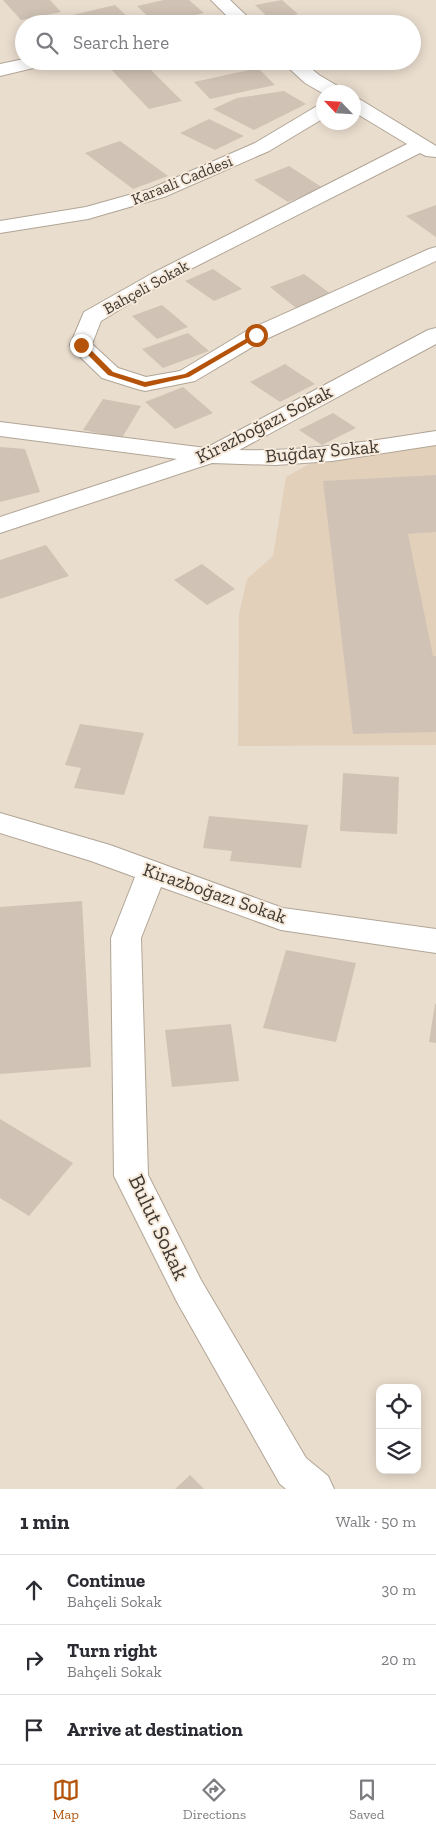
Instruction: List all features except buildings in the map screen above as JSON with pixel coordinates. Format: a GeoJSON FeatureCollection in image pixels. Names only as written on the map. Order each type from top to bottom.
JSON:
{"type":"FeatureCollection","features":[{"type":"Feature","properties":{"kind":"street"},"geometry":{"type":"LineString","coordinates":[[220,0],[231,15]]}},
{"type":"Feature","properties":{"kind":"street"},"geometry":{"type":"LineString","coordinates":[[0,70],[15,67]]}},
{"type":"Feature","properties":{"kind":"street"},"geometry":{"type":"LineString","coordinates":[[301,70],[322,85]]}},
{"type":"Feature","properties":{"kind":"street"},"geometry":{"type":"LineString","coordinates":[[361,108],[428,150]]}},
{"type":"Feature","properties":{"kind":"street","name":"Karaali Caddesi"},"geometry":{"type":"LineString","coordinates":[[0,227],[88,213],[157,193],[262,147],[316,115]]}},
{"type":"Feature","properties":{"kind":"street","name":"Bahçeli Sokak"},"geometry":{"type":"LineString","coordinates":[[428,150],[160,277],[92,317],[81,345],[110,373],[145,384],[187,376],[256,335],[436,254]]}},
{"type":"Feature","properties":{"kind":"street","name":"Kirazboğazı Sokak"},"geometry":{"type":"LineString","coordinates":[[0,525],[210,456],[436,335]]}},
{"type":"Feature","properties":{"kind":"street","name":"Buğday Sokak"},"geometry":{"type":"LineString","coordinates":[[0,429],[210,456],[276,458],[332,454],[436,438]]}},
{"type":"Feature","properties":{"kind":"street","name":"Kirazboğazı Sokak"},"geometry":{"type":"LineString","coordinates":[[0,822],[100,853],[281,919],[436,941]]}},
{"type":"Feature","properties":{"kind":"street","name":"Bulut Sokak"},"geometry":{"type":"LineString","coordinates":[[152,872],[126,938],[131,1176],[189,1291],[294,1472],[315,1489]]}},
{"type":"Feature","properties":{"kind":"shaded area"},"geometry":{"type":"Polygon","coordinates":[[[436,444],[436,745],[238,746],[239,614],[247,579],[273,556],[286,477],[309,464],[436,444]]]}},
{"type":"Feature","properties":{"kind":"route"},"geometry":{"type":"LineString","coordinates":[[81,345],[110,373],[145,384],[187,376],[256,335]]}}]}
